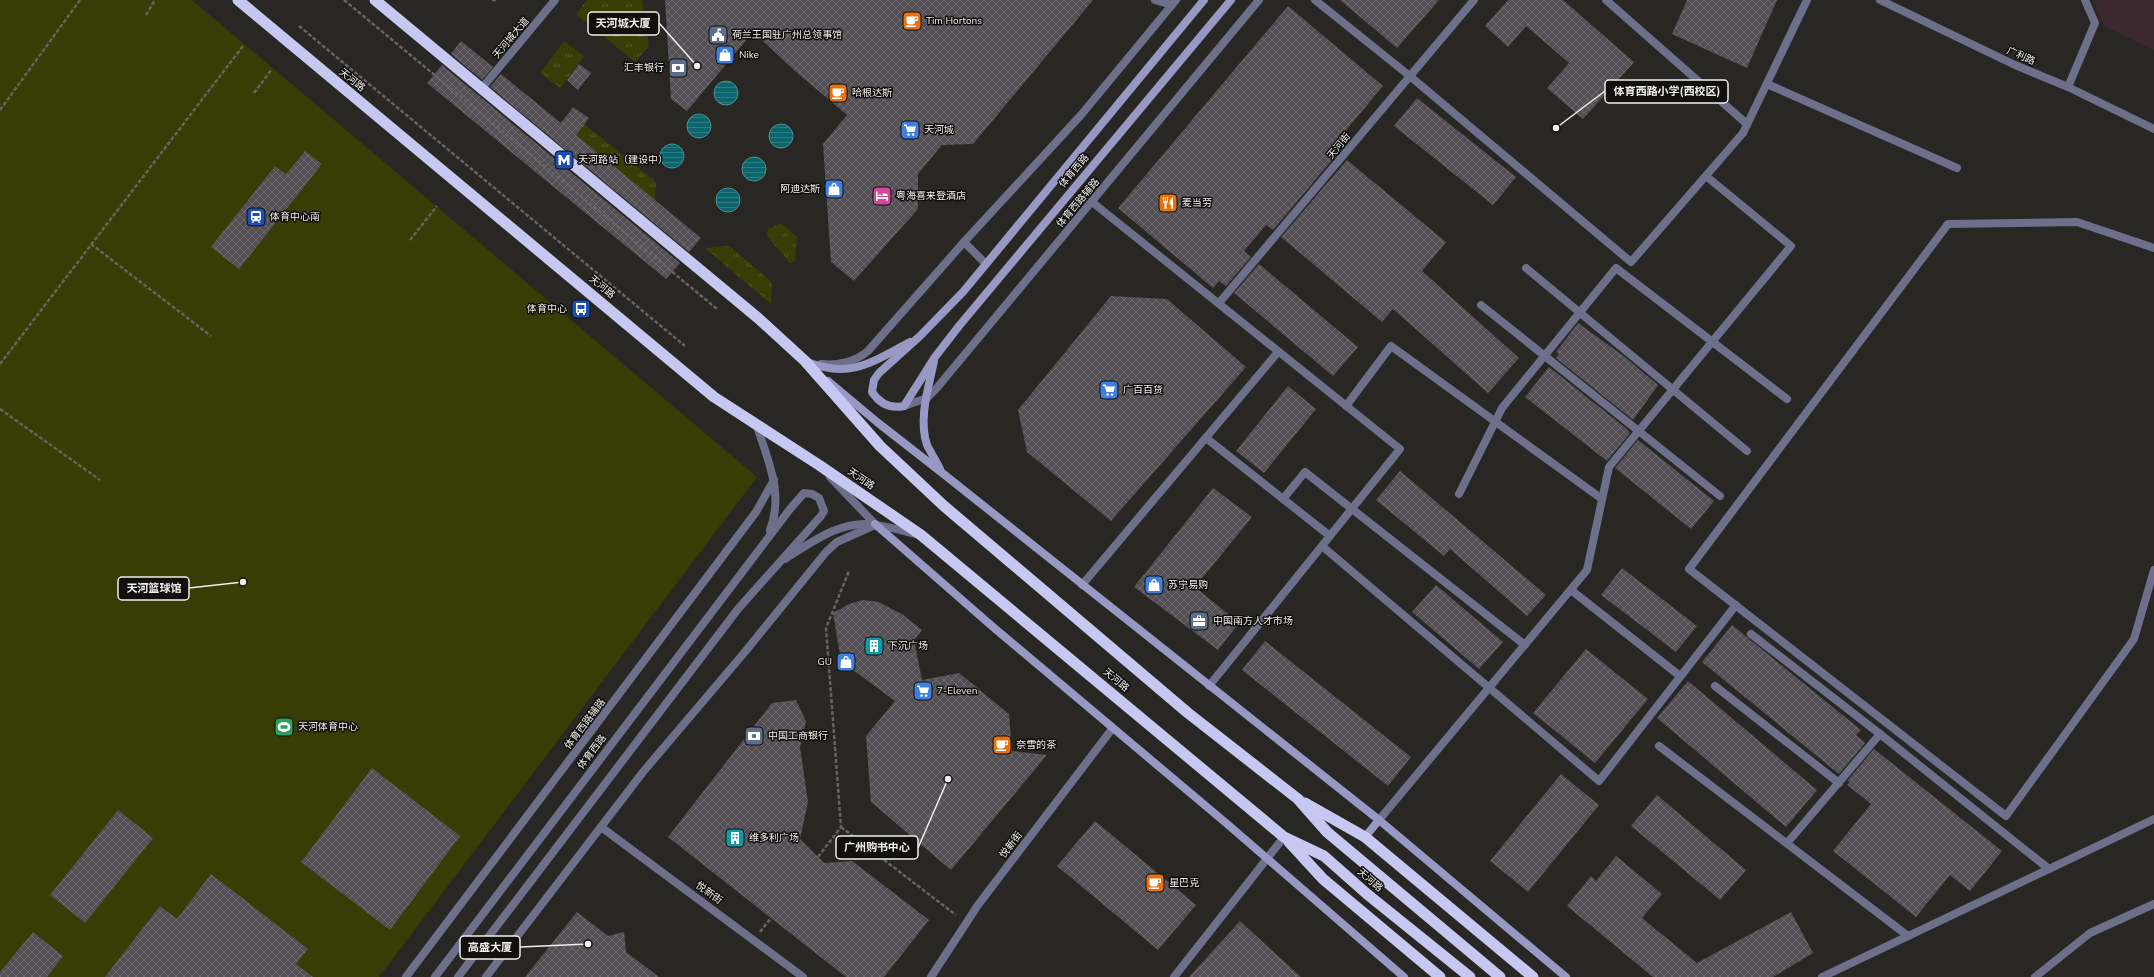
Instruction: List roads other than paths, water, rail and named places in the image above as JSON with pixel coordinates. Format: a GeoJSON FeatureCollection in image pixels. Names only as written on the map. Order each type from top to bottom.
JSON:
{"type":"FeatureCollection","features":[{"type":"Feature","properties":{"kind":"highway","name":"天河路"},"geometry":{"type":"LineString","coordinates":[[238,0],[714,397],[819,465],[922,535],[1284,837],[1324,856],[1470,977]]}},
{"type":"Feature","properties":{"kind":"highway","name":"天河路"},"geometry":{"type":"LineString","coordinates":[[375,0],[718,284],[805,361],[863,429],[944,506],[1188,712],[1298,799],[1327,832],[1500,977]]}},
{"type":"Feature","properties":{"kind":"highway"},"geometry":{"type":"LineString","coordinates":[[1298,799],[1365,837],[1533,977]]}},
{"type":"Feature","properties":{"kind":"highway"},"geometry":{"type":"LineString","coordinates":[[1284,837],[1323,878],[1440,977]]}},
{"type":"Feature","properties":{"kind":"main road","name":"体育西路"},"geometry":{"type":"LineString","coordinates":[[920,336],[963,292],[1204,0]]}},
{"type":"Feature","properties":{"kind":"main road","name":"体育西路"},"geometry":{"type":"LineString","coordinates":[[904,406],[935,357],[1035,234],[1231,0]]}},
{"type":"Feature","properties":{"kind":"main road"},"geometry":{"type":"LineString","coordinates":[[805,361],[831,369],[840,370],[858,367],[887,354],[920,336]]}},
{"type":"Feature","properties":{"kind":"main road"},"geometry":{"type":"LineString","coordinates":[[904,406],[889,407],[884,404],[872,392],[872,386],[879,374],[920,336]]}},
{"type":"Feature","properties":{"kind":"main road"},"geometry":{"type":"LineString","coordinates":[[935,357],[927,398],[924,426],[927,444],[941,472]]}},
{"type":"Feature","properties":{"kind":"main road"},"geometry":{"type":"LineString","coordinates":[[805,361],[877,422],[1379,820],[1566,977]]}},
{"type":"Feature","properties":{"kind":"main road"},"geometry":{"type":"LineString","coordinates":[[875,524],[1112,729],[1266,858],[1404,977]]}},
{"type":"Feature","properties":{"kind":"main road"},"geometry":{"type":"LineString","coordinates":[[1365,837],[1379,820]]}},
{"type":"Feature","properties":{"kind":"street","name":"天河城大道"},"geometry":{"type":"LineString","coordinates":[[482,88],[555,0]]}},
{"type":"Feature","properties":{"kind":"street"},"geometry":{"type":"LineString","coordinates":[[1155,0],[1174,2]]}},
{"type":"Feature","properties":{"kind":"street","name":"体育西路辅路"},"geometry":{"type":"LineString","coordinates":[[927,398],[1259,0]]}},
{"type":"Feature","properties":{"kind":"street"},"geometry":{"type":"LineString","coordinates":[[1315,0],[1411,77],[1631,262],[1743,133],[1807,0]]}},
{"type":"Feature","properties":{"kind":"street","name":"天河街"},"geometry":{"type":"LineString","coordinates":[[1219,303],[1411,77],[1474,0]]}},
{"type":"Feature","properties":{"kind":"street"},"geometry":{"type":"LineString","coordinates":[[1606,0],[1747,124]]}},
{"type":"Feature","properties":{"kind":"street","name":"广利路"},"geometry":{"type":"LineString","coordinates":[[1880,0],[2015,65],[2068,87],[2154,129]]}},
{"type":"Feature","properties":{"kind":"street"},"geometry":{"type":"LineString","coordinates":[[2068,87],[2096,23],[2085,0]]}},
{"type":"Feature","properties":{"kind":"street"},"geometry":{"type":"LineString","coordinates":[[805,361],[836,364],[861,357],[875,344],[964,242],[1081,115],[1174,2]]}},
{"type":"Feature","properties":{"kind":"street"},"geometry":{"type":"LineString","coordinates":[[1767,84],[1957,168]]}},
{"type":"Feature","properties":{"kind":"street"},"geometry":{"type":"LineString","coordinates":[[1379,820],[1587,570],[1609,467],[1791,246],[1706,176]]}},
{"type":"Feature","properties":{"kind":"street"},"geometry":{"type":"LineString","coordinates":[[1092,202],[1400,450],[1209,686]]}},
{"type":"Feature","properties":{"kind":"street"},"geometry":{"type":"LineString","coordinates":[[2154,248],[2077,222],[1948,224],[1689,569],[2006,816],[2134,639],[2154,570]]}},
{"type":"Feature","properties":{"kind":"street"},"geometry":{"type":"LineString","coordinates":[[964,242],[986,264]]}},
{"type":"Feature","properties":{"kind":"street"},"geometry":{"type":"LineString","coordinates":[[1526,268],[1747,451]]}},
{"type":"Feature","properties":{"kind":"street"},"geometry":{"type":"LineString","coordinates":[[1459,494],[1502,408],[1616,268],[1786,399]]}},
{"type":"Feature","properties":{"kind":"street"},"geometry":{"type":"LineString","coordinates":[[1481,305],[1720,496]]}},
{"type":"Feature","properties":{"kind":"street"},"geometry":{"type":"LineString","coordinates":[[1346,406],[1391,346],[1602,499]]}},
{"type":"Feature","properties":{"kind":"street"},"geometry":{"type":"LineString","coordinates":[[1082,585],[1278,352]]}},
{"type":"Feature","properties":{"kind":"street"},"geometry":{"type":"LineString","coordinates":[[904,406],[927,398]]}},
{"type":"Feature","properties":{"kind":"street"},"geometry":{"type":"LineString","coordinates":[[757,426],[774,480],[776,504],[773,521],[766,540]]}},
{"type":"Feature","properties":{"kind":"street"},"geometry":{"type":"LineString","coordinates":[[1206,438],[1330,536]]}},
{"type":"Feature","properties":{"kind":"street"},"geometry":{"type":"LineString","coordinates":[[819,465],[875,524]]}},
{"type":"Feature","properties":{"kind":"street"},"geometry":{"type":"LineString","coordinates":[[1283,499],[1305,472],[1525,645]]}},
{"type":"Feature","properties":{"kind":"street","name":"体育西路辅路"},"geometry":{"type":"LineString","coordinates":[[406,977],[756,512],[774,480]]}},
{"type":"Feature","properties":{"kind":"street","name":"体育西路"},"geometry":{"type":"LineString","coordinates":[[435,977],[766,540],[804,493],[812,494],[819,498],[824,511],[821,516],[776,565]]}},
{"type":"Feature","properties":{"kind":"street"},"geometry":{"type":"LineString","coordinates":[[486,977],[666,744],[744,653],[826,552],[837,542],[875,524]]}},
{"type":"Feature","properties":{"kind":"street"},"geometry":{"type":"LineString","coordinates":[[458,977],[738,609],[776,565],[832,532],[857,525],[875,524],[922,535]]}},
{"type":"Feature","properties":{"kind":"street"},"geometry":{"type":"LineString","coordinates":[[1322,546],[1599,781],[1736,605]]}},
{"type":"Feature","properties":{"kind":"street"},"geometry":{"type":"LineString","coordinates":[[1571,590],[1680,676]]}},
{"type":"Feature","properties":{"kind":"street"},"geometry":{"type":"LineString","coordinates":[[1751,634],[1880,734],[2049,869]]}},
{"type":"Feature","properties":{"kind":"street"},"geometry":{"type":"LineString","coordinates":[[1715,686],[1839,783]]}},
{"type":"Feature","properties":{"kind":"street","name":"悦新街"},"geometry":{"type":"LineString","coordinates":[[932,977],[966,923],[1112,729]]}},
{"type":"Feature","properties":{"kind":"street"},"geometry":{"type":"LineString","coordinates":[[1788,842],[1880,734]]}},
{"type":"Feature","properties":{"kind":"street"},"geometry":{"type":"LineString","coordinates":[[1659,746],[1788,842],[1908,936]]}},
{"type":"Feature","properties":{"kind":"street"},"geometry":{"type":"LineString","coordinates":[[1822,977],[2154,819]]}},
{"type":"Feature","properties":{"kind":"street","name":"悦新街"},"geometry":{"type":"LineString","coordinates":[[601,827],[754,939],[803,977]]}},
{"type":"Feature","properties":{"kind":"street"},"geometry":{"type":"LineString","coordinates":[[1174,977],[1284,837]]}},
{"type":"Feature","properties":{"kind":"street"},"geometry":{"type":"LineString","coordinates":[[2035,977],[2090,933],[2154,904]]}},
{"type":"Feature","properties":{"kind":"water"},"geometry":{"type":"Polygon","coordinates":[[[726,81],[734,85],[738,93],[734,101],[726,105],[718,101],[714,93],[718,85],[726,81]]]}},
{"type":"Feature","properties":{"kind":"water"},"geometry":{"type":"Polygon","coordinates":[[[699,114],[707,118],[711,126],[707,134],[699,138],[691,134],[687,126],[691,118],[699,114]]]}},
{"type":"Feature","properties":{"kind":"water"},"geometry":{"type":"Polygon","coordinates":[[[781,124],[789,128],[793,136],[789,144],[781,148],[773,144],[769,136],[773,128],[781,124]]]}},
{"type":"Feature","properties":{"kind":"water"},"geometry":{"type":"Polygon","coordinates":[[[672,144],[680,148],[684,156],[680,164],[672,168],[664,164],[660,156],[664,148],[672,144]]]}},
{"type":"Feature","properties":{"kind":"water"},"geometry":{"type":"Polygon","coordinates":[[[754,157],[762,161],[766,169],[762,177],[754,181],[746,177],[742,169],[746,161],[754,157]]]}},
{"type":"Feature","properties":{"kind":"water"},"geometry":{"type":"Polygon","coordinates":[[[728,188],[736,192],[740,200],[736,208],[728,212],[720,208],[716,200],[720,192],[728,188]]]}},
{"type":"Feature","properties":{"kind":"place","name":"Tim Hortons"},"geometry":{"type":"Point","coordinates":[912,21]}},
{"type":"Feature","properties":{"kind":"place","name":"荷兰王国驻广州总领事馆"},"geometry":{"type":"Point","coordinates":[718,35]}},
{"type":"Feature","properties":{"kind":"place","name":"Nike"},"geometry":{"type":"Point","coordinates":[725,55]}},
{"type":"Feature","properties":{"kind":"place","name":"天河城大厦"},"geometry":{"type":"Point","coordinates":[697,66]}},
{"type":"Feature","properties":{"kind":"place","name":"汇丰银行"},"geometry":{"type":"Point","coordinates":[678,68]}},
{"type":"Feature","properties":{"kind":"place","name":"哈根达斯"},"geometry":{"type":"Point","coordinates":[838,93]}},
{"type":"Feature","properties":{"kind":"place","name":"体育西路小学(西校区)"},"geometry":{"type":"Point","coordinates":[1556,128]}},
{"type":"Feature","properties":{"kind":"place","name":"天河城"},"geometry":{"type":"Point","coordinates":[910,130]}},
{"type":"Feature","properties":{"kind":"place","name":"天河路站（建设中）"},"geometry":{"type":"Point","coordinates":[564,160]}},
{"type":"Feature","properties":{"kind":"place","name":"阿迪达斯"},"geometry":{"type":"Point","coordinates":[834,189]}},
{"type":"Feature","properties":{"kind":"place","name":"粤海喜来登酒店"},"geometry":{"type":"Point","coordinates":[882,196]}},
{"type":"Feature","properties":{"kind":"place","name":"麦当劳"},"geometry":{"type":"Point","coordinates":[1168,203]}},
{"type":"Feature","properties":{"kind":"place","name":"体育中心南"},"geometry":{"type":"Point","coordinates":[256,217]}},
{"type":"Feature","properties":{"kind":"place","name":"体育中心"},"geometry":{"type":"Point","coordinates":[581,309]}},
{"type":"Feature","properties":{"kind":"place","name":"广百百货"},"geometry":{"type":"Point","coordinates":[1109,390]}},
{"type":"Feature","properties":{"kind":"place","name":"天河篮球馆"},"geometry":{"type":"Point","coordinates":[243,582]}},
{"type":"Feature","properties":{"kind":"place","name":"苏宁易购"},"geometry":{"type":"Point","coordinates":[1154,585]}},
{"type":"Feature","properties":{"kind":"place","name":"中国南方人才市场"},"geometry":{"type":"Point","coordinates":[1199,621]}},
{"type":"Feature","properties":{"kind":"place","name":"下沉广场"},"geometry":{"type":"Point","coordinates":[874,646]}},
{"type":"Feature","properties":{"kind":"place","name":"GU"},"geometry":{"type":"Point","coordinates":[846,662]}},
{"type":"Feature","properties":{"kind":"place","name":"7-Eleven"},"geometry":{"type":"Point","coordinates":[923,691]}},
{"type":"Feature","properties":{"kind":"place","name":"天河体育中心"},"geometry":{"type":"Point","coordinates":[284,727]}},
{"type":"Feature","properties":{"kind":"place","name":"中国工商银行"},"geometry":{"type":"Point","coordinates":[754,736]}},
{"type":"Feature","properties":{"kind":"place","name":"奈雪的茶"},"geometry":{"type":"Point","coordinates":[1002,745]}},
{"type":"Feature","properties":{"kind":"place","name":"广州购书中心"},"geometry":{"type":"Point","coordinates":[948,779]}},
{"type":"Feature","properties":{"kind":"place","name":"维多利广场"},"geometry":{"type":"Point","coordinates":[735,838]}},
{"type":"Feature","properties":{"kind":"place","name":"星巴克"},"geometry":{"type":"Point","coordinates":[1155,883]}},
{"type":"Feature","properties":{"kind":"place","name":"高盛大厦"},"geometry":{"type":"Point","coordinates":[588,944]}}]}
